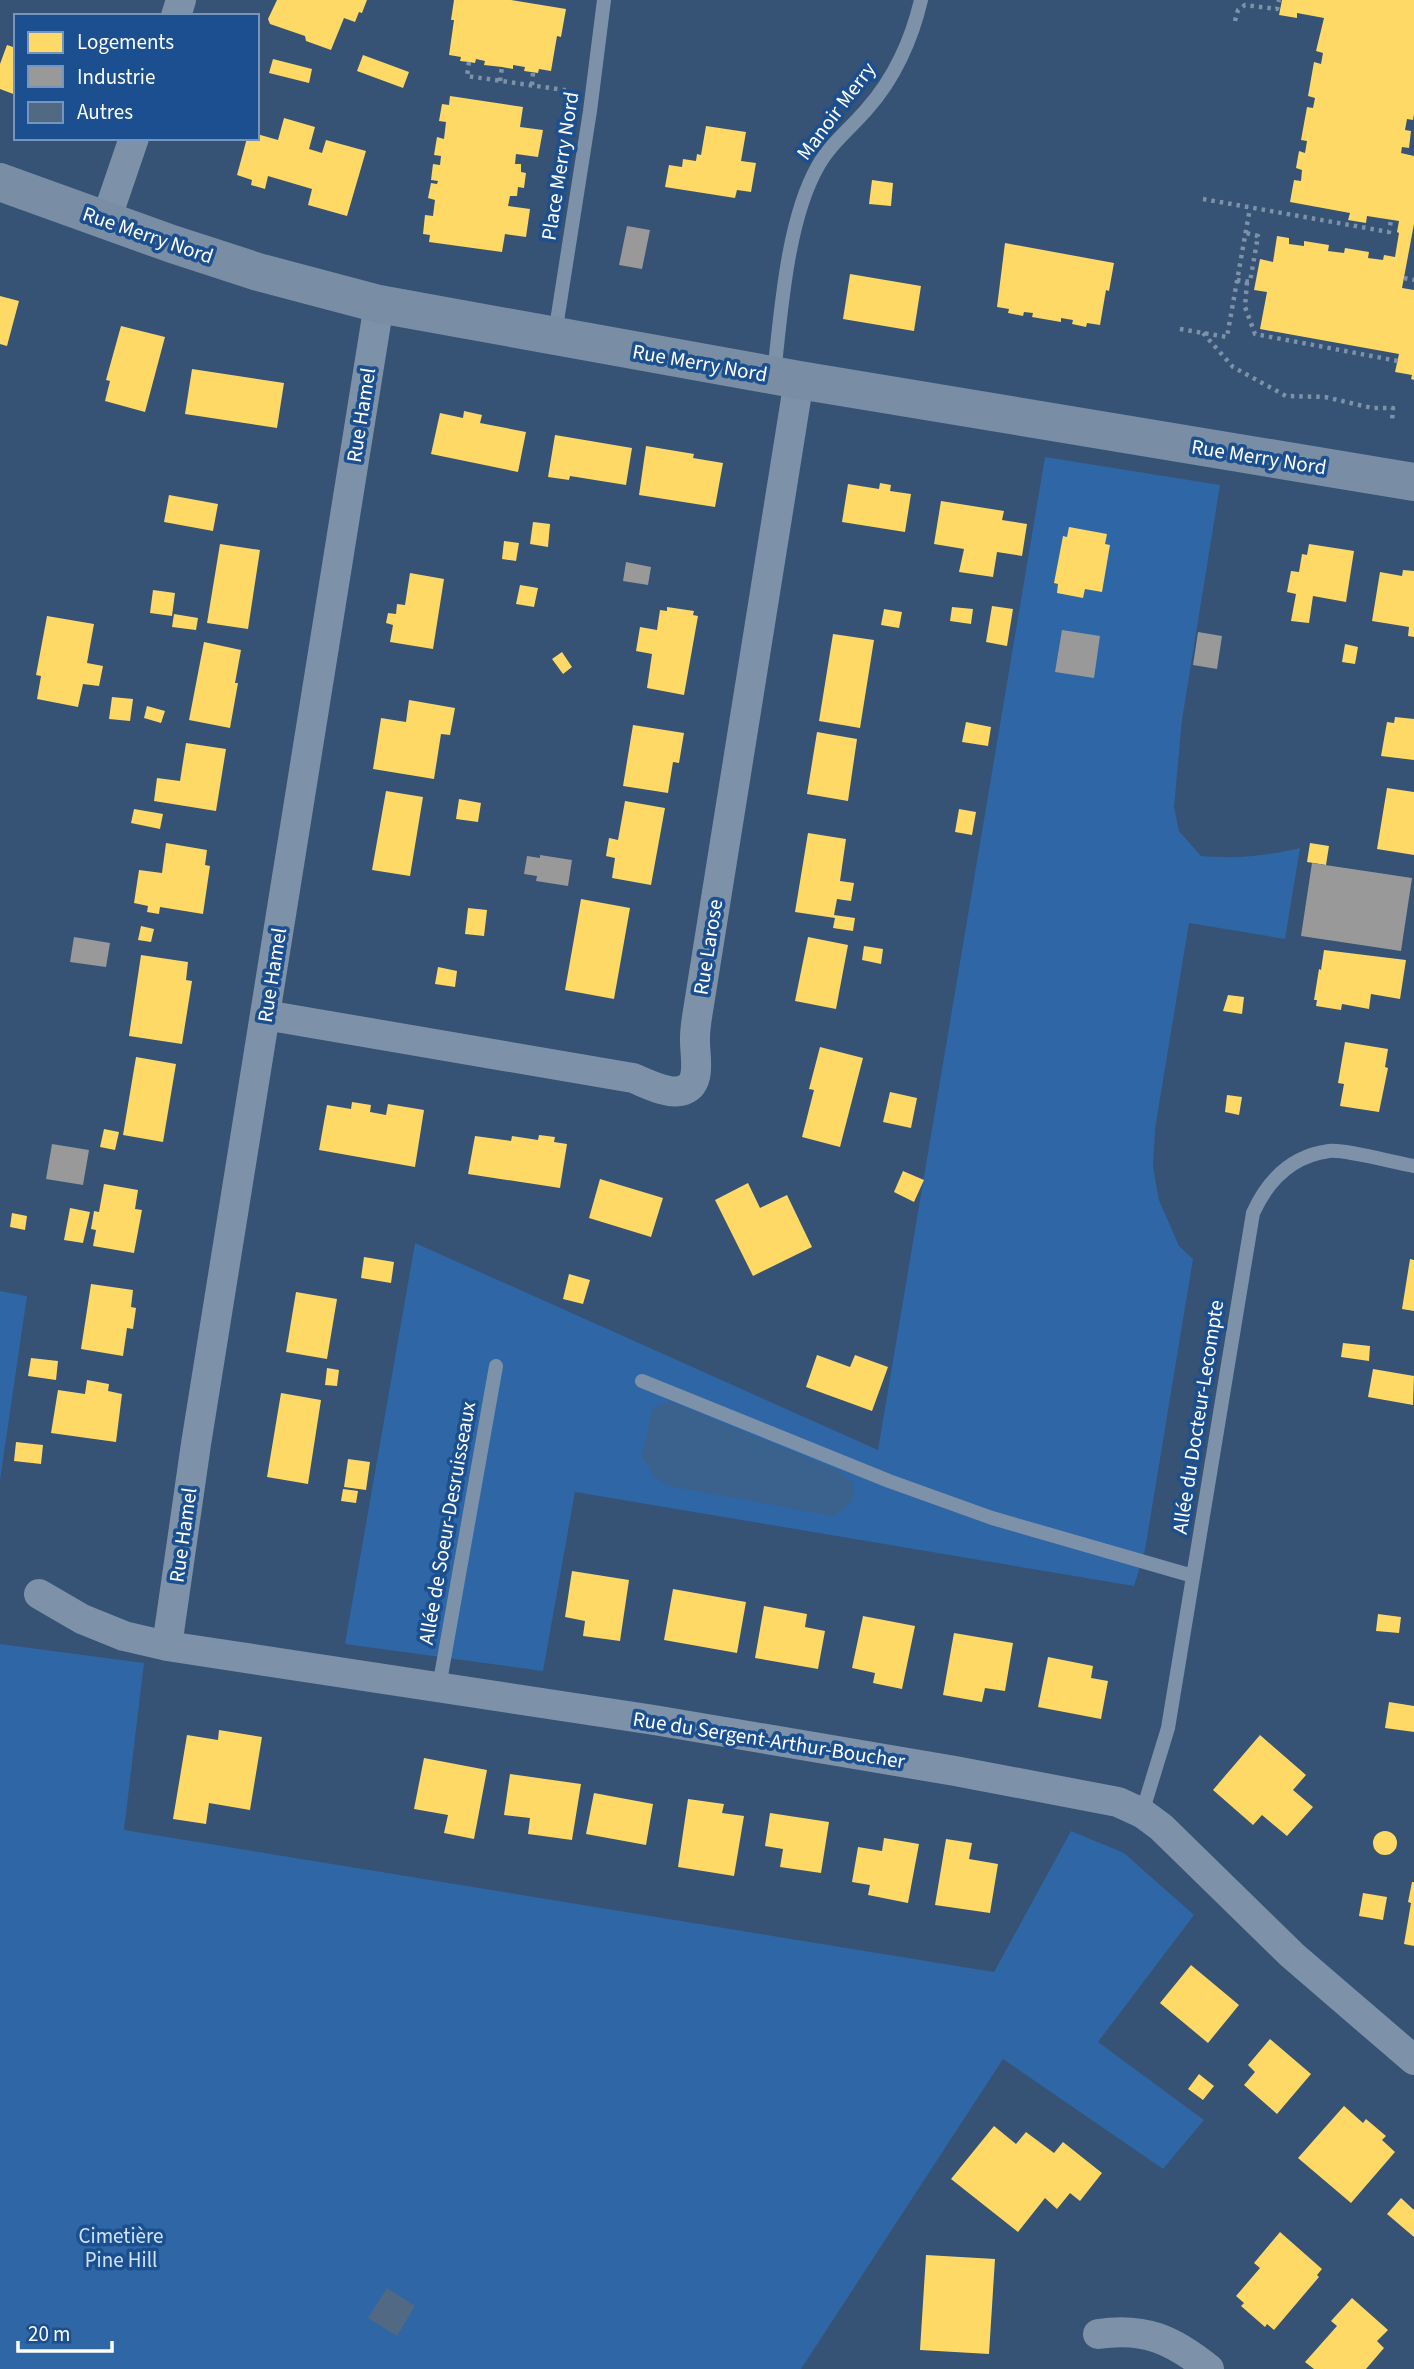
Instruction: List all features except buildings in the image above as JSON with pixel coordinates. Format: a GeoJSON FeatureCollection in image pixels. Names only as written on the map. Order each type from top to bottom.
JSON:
{"type":"FeatureCollection","features":[{"type":"Feature","properties":{"kind":"main road","name":"Rue Merry Nord"},"geometry":{"type":"LineString","coordinates":[[0,182],[258,272],[379,304],[787,378],[1414,482]]}},
{"type":"Feature","properties":{"kind":"street"},"geometry":{"type":"LineString","coordinates":[[106,220],[133,140]]}},
{"type":"Feature","properties":{"kind":"street","name":"Rue Hamel"},"geometry":{"type":"LineString","coordinates":[[167,1646],[198,1431],[379,304]]}},
{"type":"Feature","properties":{"kind":"street","name":"Rue Larose"},"geometry":{"type":"LineString","coordinates":[[265,1015],[633,1078],[667,1090],[680,1091],[693,1082],[696,1075],[697,1017],[787,378]]}},
{"type":"Feature","properties":{"kind":"street","name":"Rue du Sergent-Arthur-Boucher"},"geometry":{"type":"LineString","coordinates":[[39,1594],[82,1619],[124,1636],[167,1646],[439,1686],[995,1778],[1118,1802],[1142,1813],[1161,1827],[1292,1955],[1414,2060]]}},
{"type":"Feature","properties":{"kind":"street"},"geometry":{"type":"LineString","coordinates":[[1098,2334],[1127,2332],[1155,2336],[1190,2354],[1209,2369]]}},
{"type":"Feature","properties":{"kind":"lane","name":"Place Merry Nord"},"geometry":{"type":"LineString","coordinates":[[554,337],[604,0]]}},
{"type":"Feature","properties":{"kind":"lane","name":"Manoir Merry"},"geometry":{"type":"LineString","coordinates":[[787,378],[793,241],[811,179],[828,150],[870,106],[889,78],[905,49],[922,0]]}},
{"type":"Feature","properties":{"kind":"lane","name":"Allée du Docteur-Lecompte"},"geometry":{"type":"LineString","coordinates":[[1142,1813],[1168,1728],[1253,1213],[1262,1193],[1278,1173],[1303,1159],[1330,1151],[1414,1166]]}},
{"type":"Feature","properties":{"kind":"lane","name":"Allée de Soeur-Desruisseaux"},"geometry":{"type":"LineString","coordinates":[[439,1686],[496,1366]]}},
{"type":"Feature","properties":{"kind":"lane"},"geometry":{"type":"LineString","coordinates":[[642,1381],[889,1481],[992,1518],[1193,1576]]}},
{"type":"Feature","properties":{"kind":"path"},"geometry":{"type":"LineString","coordinates":[[1235,21],[1241,7],[1251,4],[1277,9],[1279,0]]}},
{"type":"Feature","properties":{"kind":"path"},"geometry":{"type":"LineString","coordinates":[[469,62],[467,76],[592,94]]}},
{"type":"Feature","properties":{"kind":"path"},"geometry":{"type":"LineString","coordinates":[[500,80],[502,67]]}},
{"type":"Feature","properties":{"kind":"path"},"geometry":{"type":"LineString","coordinates":[[532,85],[533,73]]}},
{"type":"Feature","properties":{"kind":"path"},"geometry":{"type":"LineString","coordinates":[[1203,199],[1389,232],[1391,220]]}},
{"type":"Feature","properties":{"kind":"path"},"geometry":{"type":"LineString","coordinates":[[1180,329],[1227,337],[1250,208]]}},
{"type":"Feature","properties":{"kind":"path"},"geometry":{"type":"LineString","coordinates":[[1237,280],[1250,282],[1254,273],[1258,236],[1246,233]]}},
{"type":"Feature","properties":{"kind":"path"},"geometry":{"type":"LineString","coordinates":[[1404,278],[1414,279]]}},
{"type":"Feature","properties":{"kind":"path"},"geometry":{"type":"LineString","coordinates":[[1247,282],[1245,307],[1255,334],[1398,361]]}},
{"type":"Feature","properties":{"kind":"path"},"geometry":{"type":"LineString","coordinates":[[1203,333],[1233,367],[1279,393],[1294,397],[1334,398],[1372,408],[1394,408],[1392,421]]}},
{"type":"Feature","properties":{"kind":"green space"},"geometry":{"type":"Polygon","coordinates":[[[1045,457],[1220,485],[1182,720],[1174,807],[1179,831],[1201,856],[1251,856],[1300,848],[1285,939],[1189,923],[1155,1129],[1153,1167],[1159,1200],[1179,1246],[1193,1259],[1145,1550],[1134,1586],[575,1492],[543,1671],[345,1644],[415,1243],[878,1450],[1045,457]]]}},
{"type":"Feature","properties":{"kind":"green space"},"geometry":{"type":"Polygon","coordinates":[[[0,1291],[27,1296],[0,1480],[0,1291]]]}},
{"type":"Feature","properties":{"kind":"green space","name":"Cimetière Pine Hill"},"geometry":{"type":"Polygon","coordinates":[[[0,1644],[144,1663],[124,1830],[994,1972],[1071,1831],[1124,1853],[1194,1915],[1098,2042],[1204,2120],[1163,2169],[1003,2059],[801,2369],[0,2369],[0,1644]]]}},
{"type":"Feature","properties":{"kind":"shaded area"},"geometry":{"type":"Polygon","coordinates":[[[669,1401],[837,1470],[854,1484],[852,1500],[833,1516],[670,1486],[655,1478],[642,1456],[652,1409],[669,1401]]]}}]}
